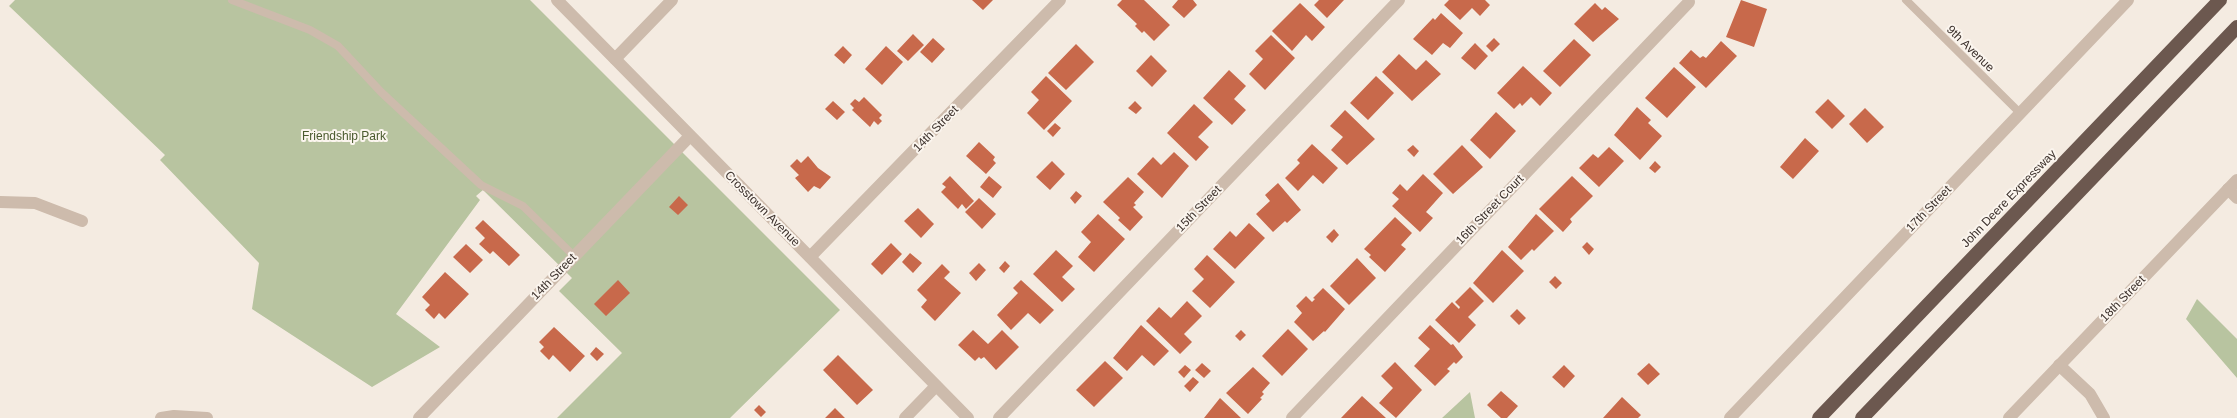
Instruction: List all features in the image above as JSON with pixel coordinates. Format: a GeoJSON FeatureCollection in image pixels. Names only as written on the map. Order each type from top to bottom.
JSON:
{"type":"FeatureCollection","features":[{"type":"Feature","properties":{"kind":"highway","name":"John Deere Expressway"},"geometry":{"type":"LineString","coordinates":[[1819,418],[2220,0]]}},
{"type":"Feature","properties":{"kind":"highway"},"geometry":{"type":"LineString","coordinates":[[1862,418],[2237,27]]}},
{"type":"Feature","properties":{"kind":"street","name":"Crosstown Avenue"},"geometry":{"type":"LineString","coordinates":[[557,0],[968,418]]}},
{"type":"Feature","properties":{"kind":"street"},"geometry":{"type":"LineString","coordinates":[[615,59],[672,0]]}},
{"type":"Feature","properties":{"kind":"street","name":"14th Street"},"geometry":{"type":"LineString","coordinates":[[810,257],[1060,0]]}},
{"type":"Feature","properties":{"kind":"street","name":"15th Street"},"geometry":{"type":"LineString","coordinates":[[1000,418],[1399,0]]}},
{"type":"Feature","properties":{"kind":"street","name":"17th Street"},"geometry":{"type":"LineString","coordinates":[[1730,418],[2128,0]]}},
{"type":"Feature","properties":{"kind":"street","name":"16th Street Court"},"geometry":{"type":"LineString","coordinates":[[1292,418],[1688,2]]}},
{"type":"Feature","properties":{"kind":"street","name":"14th Street"},"geometry":{"type":"LineString","coordinates":[[418,418],[690,136]]}},
{"type":"Feature","properties":{"kind":"street","name":"18th Street"},"geometry":{"type":"LineString","coordinates":[[2009,418],[2234,189]]}},
{"type":"Feature","properties":{"kind":"street"},"geometry":{"type":"LineString","coordinates":[[0,202],[35,203],[82,221]]}},
{"type":"Feature","properties":{"kind":"street"},"geometry":{"type":"LineString","coordinates":[[2059,365],[2090,394],[2104,418]]}},
{"type":"Feature","properties":{"kind":"street"},"geometry":{"type":"LineString","coordinates":[[906,418],[936,386]]}},
{"type":"Feature","properties":{"kind":"street"},"geometry":{"type":"LineString","coordinates":[[161,418],[174,416],[208,418]]}},
{"type":"Feature","properties":{"kind":"lane"},"geometry":{"type":"LineString","coordinates":[[232,0],[310,30],[338,46],[381,92],[481,185],[523,206],[574,256]]}},
{"type":"Feature","properties":{"kind":"lane","name":"9th Avenue"},"geometry":{"type":"LineString","coordinates":[[1906,0],[2020,113]]}},
{"type":"Feature","properties":{"kind":"green space","name":"Friendship Park"},"geometry":{"type":"Polygon","coordinates":[[[15,0],[530,0],[840,310],[730,418],[557,418],[622,353],[559,291],[572,278],[483,190],[476,196],[480,200],[396,314],[440,347],[372,387],[252,309],[259,263],[160,160],[165,155],[9,6],[15,0]]]}},
{"type":"Feature","properties":{"kind":"green space"},"geometry":{"type":"Polygon","coordinates":[[[2197,299],[2237,339],[2237,378],[2186,319],[2197,299]]]}},
{"type":"Feature","properties":{"kind":"green space"},"geometry":{"type":"Polygon","coordinates":[[[1470,392],[1475,418],[1442,418],[1470,392]]]}},
{"type":"Feature","properties":{"kind":"building"},"geometry":{"type":"Polygon","coordinates":[[[972,0],[993,0],[983,10],[972,0]]]}},
{"type":"Feature","properties":{"kind":"building"},"geometry":{"type":"Polygon","coordinates":[[[1122,0],[1144,0],[1170,25],[1154,41],[1144,31],[1142,33],[1135,26],[1137,24],[1117,5],[1122,0]]]}},
{"type":"Feature","properties":{"kind":"building"},"geometry":{"type":"Polygon","coordinates":[[[1178,0],[1193,0],[1197,5],[1184,18],[1172,7],[1178,0]]]}},
{"type":"Feature","properties":{"kind":"building"},"geometry":{"type":"Polygon","coordinates":[[[1319,0],[1344,0],[1327,18],[1314,5],[1319,0]]]}},
{"type":"Feature","properties":{"kind":"building"},"geometry":{"type":"Polygon","coordinates":[[[1449,0],[1485,0],[1490,5],[1480,16],[1472,8],[1460,20],[1444,5],[1449,0]]]}},
{"type":"Feature","properties":{"kind":"building"},"geometry":{"type":"Polygon","coordinates":[[[1741,0],[1767,9],[1754,47],[1726,37],[1741,0]]]}},
{"type":"Feature","properties":{"kind":"building"},"geometry":{"type":"Polygon","coordinates":[[[1300,3],[1325,27],[1312,41],[1306,35],[1292,51],[1272,31],[1300,3]]]}},
{"type":"Feature","properties":{"kind":"building"},"geometry":{"type":"Polygon","coordinates":[[[1595,3],[1602,10],[1605,7],[1619,19],[1593,42],[1574,24],[1595,3]]]}},
{"type":"Feature","properties":{"kind":"building"},"geometry":{"type":"Polygon","coordinates":[[[1441,13],[1463,33],[1450,48],[1443,43],[1432,55],[1413,39],[1433,18],[1435,20],[1441,13]]]}},
{"type":"Feature","properties":{"kind":"building"},"geometry":{"type":"Polygon","coordinates":[[[913,34],[924,45],[908,61],[897,51],[913,34]]]}},
{"type":"Feature","properties":{"kind":"building"},"geometry":{"type":"Polygon","coordinates":[[[1271,35],[1295,58],[1265,90],[1249,74],[1263,59],[1255,51],[1271,35]]]}},
{"type":"Feature","properties":{"kind":"building"},"geometry":{"type":"Polygon","coordinates":[[[933,38],[945,49],[932,63],[920,52],[933,38]]]}},
{"type":"Feature","properties":{"kind":"building"},"geometry":{"type":"Polygon","coordinates":[[[1494,38],[1500,44],[1492,52],[1486,46],[1494,38]]]}},
{"type":"Feature","properties":{"kind":"building"},"geometry":{"type":"Polygon","coordinates":[[[1574,39],[1591,55],[1560,87],[1543,71],[1574,39]]]}},
{"type":"Feature","properties":{"kind":"building"},"geometry":{"type":"Polygon","coordinates":[[[1721,41],[1737,56],[1706,88],[1679,63],[1691,50],[1700,58],[1703,56],[1706,58],[1721,41]]]}},
{"type":"Feature","properties":{"kind":"building"},"geometry":{"type":"Polygon","coordinates":[[[1475,43],[1488,56],[1475,70],[1461,58],[1475,43]]]}},
{"type":"Feature","properties":{"kind":"building"},"geometry":{"type":"Polygon","coordinates":[[[1076,44],[1094,62],[1066,90],[1048,73],[1076,44]]]}},
{"type":"Feature","properties":{"kind":"building"},"geometry":{"type":"Polygon","coordinates":[[[843,46],[852,55],[844,64],[834,55],[843,46]]]}},
{"type":"Feature","properties":{"kind":"building"},"geometry":{"type":"Polygon","coordinates":[[[886,46],[903,62],[882,85],[865,69],[886,46]]]}},
{"type":"Feature","properties":{"kind":"building"},"geometry":{"type":"Polygon","coordinates":[[[1399,54],[1416,70],[1426,60],[1441,74],[1412,101],[1382,72],[1399,54]]]}},
{"type":"Feature","properties":{"kind":"building"},"geometry":{"type":"Polygon","coordinates":[[[1151,55],[1167,71],[1152,87],[1136,71],[1151,55]]]}},
{"type":"Feature","properties":{"kind":"building"},"geometry":{"type":"Polygon","coordinates":[[[1523,66],[1552,93],[1540,106],[1531,97],[1522,106],[1520,103],[1514,109],[1497,93],[1523,66]]]}},
{"type":"Feature","properties":{"kind":"building"},"geometry":{"type":"Polygon","coordinates":[[[1674,67],[1696,87],[1667,118],[1645,98],[1674,67]]]}},
{"type":"Feature","properties":{"kind":"building"},"geometry":{"type":"Polygon","coordinates":[[[1229,70],[1246,86],[1234,99],[1246,110],[1232,125],[1203,98],[1229,70]]]}},
{"type":"Feature","properties":{"kind":"building"},"geometry":{"type":"Polygon","coordinates":[[[1046,76],[1072,101],[1044,130],[1027,113],[1039,100],[1031,92],[1046,76]]]}},
{"type":"Feature","properties":{"kind":"building"},"geometry":{"type":"Polygon","coordinates":[[[1376,76],[1394,93],[1368,120],[1350,103],[1376,76]]]}},
{"type":"Feature","properties":{"kind":"building"},"geometry":{"type":"Polygon","coordinates":[[[864,97],[882,115],[879,118],[882,121],[878,125],[874,121],[870,127],[852,110],[854,108],[850,104],[855,99],[859,102],[864,97]]]}},
{"type":"Feature","properties":{"kind":"building"},"geometry":{"type":"Polygon","coordinates":[[[1828,99],[1845,116],[1832,129],[1815,112],[1828,99]]]}},
{"type":"Feature","properties":{"kind":"building"},"geometry":{"type":"Polygon","coordinates":[[[833,101],[845,112],[837,120],[825,109],[833,101]]]}},
{"type":"Feature","properties":{"kind":"building"},"geometry":{"type":"Polygon","coordinates":[[[1135,101],[1142,108],[1136,114],[1128,108],[1135,101]]]}},
{"type":"Feature","properties":{"kind":"building"},"geometry":{"type":"Polygon","coordinates":[[[1194,104],[1213,122],[1198,137],[1209,147],[1196,161],[1167,133],[1194,104]]]}},
{"type":"Feature","properties":{"kind":"building"},"geometry":{"type":"Polygon","coordinates":[[[1637,107],[1651,120],[1648,123],[1662,136],[1640,160],[1614,135],[1637,107]]]}},
{"type":"Feature","properties":{"kind":"building"},"geometry":{"type":"Polygon","coordinates":[[[1865,108],[1884,127],[1867,143],[1849,124],[1865,108]]]}},
{"type":"Feature","properties":{"kind":"building"},"geometry":{"type":"Polygon","coordinates":[[[1345,110],[1375,139],[1347,165],[1331,150],[1343,137],[1330,126],[1345,110]]]}},
{"type":"Feature","properties":{"kind":"building"},"geometry":{"type":"Polygon","coordinates":[[[1496,112],[1516,131],[1490,159],[1470,140],[1496,112]]]}},
{"type":"Feature","properties":{"kind":"building"},"geometry":{"type":"Polygon","coordinates":[[[1055,123],[1061,128],[1053,137],[1047,131],[1055,123]]]}},
{"type":"Feature","properties":{"kind":"building"},"geometry":{"type":"Polygon","coordinates":[[[1805,138],[1819,151],[1793,179],[1780,167],[1805,138]]]}},
{"type":"Feature","properties":{"kind":"building"},"geometry":{"type":"Polygon","coordinates":[[[979,142],[995,157],[993,160],[996,163],[986,174],[966,156],[979,142]]]}},
{"type":"Feature","properties":{"kind":"building"},"geometry":{"type":"Polygon","coordinates":[[[1312,144],[1338,168],[1323,184],[1313,175],[1298,191],[1285,178],[1300,163],[1297,160],[1312,144]]]}},
{"type":"Feature","properties":{"kind":"building"},"geometry":{"type":"Polygon","coordinates":[[[1413,145],[1419,151],[1414,157],[1407,150],[1413,145]]]}},
{"type":"Feature","properties":{"kind":"building"},"geometry":{"type":"Polygon","coordinates":[[[1462,145],[1483,167],[1453,194],[1433,174],[1462,145]]]}},
{"type":"Feature","properties":{"kind":"building"},"geometry":{"type":"Polygon","coordinates":[[[1609,147],[1624,161],[1599,187],[1579,168],[1593,154],[1598,158],[1609,147]]]}},
{"type":"Feature","properties":{"kind":"building"},"geometry":{"type":"Polygon","coordinates":[[[1174,152],[1189,166],[1162,198],[1137,174],[1153,157],[1161,165],[1174,152]]]}},
{"type":"Feature","properties":{"kind":"building"},"geometry":{"type":"Polygon","coordinates":[[[808,156],[818,168],[831,177],[820,189],[814,186],[808,192],[795,178],[799,175],[790,166],[797,159],[801,163],[808,156]]]}},
{"type":"Feature","properties":{"kind":"building"},"geometry":{"type":"Polygon","coordinates":[[[1052,161],[1065,174],[1050,190],[1036,177],[1052,161]]]}},
{"type":"Feature","properties":{"kind":"building"},"geometry":{"type":"Polygon","coordinates":[[[1655,161],[1661,167],[1655,173],[1649,168],[1655,161]]]}},
{"type":"Feature","properties":{"kind":"building"},"geometry":{"type":"Polygon","coordinates":[[[1423,174],[1443,193],[1426,212],[1433,218],[1420,232],[1392,206],[1399,199],[1392,193],[1400,184],[1407,191],[1423,174]]]}},
{"type":"Feature","properties":{"kind":"building"},"geometry":{"type":"Polygon","coordinates":[[[950,176],[974,201],[966,209],[962,204],[958,209],[941,192],[946,187],[942,184],[950,176]]]}},
{"type":"Feature","properties":{"kind":"building"},"geometry":{"type":"Polygon","coordinates":[[[989,176],[1002,187],[993,198],[980,187],[989,176]]]}},
{"type":"Feature","properties":{"kind":"building"},"geometry":{"type":"Polygon","coordinates":[[[1572,176],[1593,196],[1570,219],[1572,222],[1563,232],[1539,209],[1572,176]]]}},
{"type":"Feature","properties":{"kind":"building"},"geometry":{"type":"Polygon","coordinates":[[[1128,177],[1144,192],[1134,203],[1136,205],[1133,207],[1143,217],[1130,231],[1118,220],[1120,218],[1103,202],[1128,177]]]}},
{"type":"Feature","properties":{"kind":"building"},"geometry":{"type":"Polygon","coordinates":[[[1278,183],[1301,210],[1287,223],[1285,221],[1273,232],[1256,214],[1270,201],[1265,195],[1278,183]]]}},
{"type":"Feature","properties":{"kind":"building"},"geometry":{"type":"Polygon","coordinates":[[[1076,191],[1082,196],[1075,204],[1070,198],[1076,191]]]}},
{"type":"Feature","properties":{"kind":"building"},"geometry":{"type":"Polygon","coordinates":[[[679,196],[688,205],[678,215],[669,207],[679,196]]]}},
{"type":"Feature","properties":{"kind":"building"},"geometry":{"type":"Polygon","coordinates":[[[979,198],[996,214],[982,229],[965,212],[979,198]]]}},
{"type":"Feature","properties":{"kind":"building"},"geometry":{"type":"Polygon","coordinates":[[[918,208],[934,224],[921,238],[904,221],[918,208]]]}},
{"type":"Feature","properties":{"kind":"building"},"geometry":{"type":"Polygon","coordinates":[[[1098,214],[1125,239],[1094,272],[1078,257],[1091,242],[1081,232],[1098,214]]]}},
{"type":"Feature","properties":{"kind":"building"},"geometry":{"type":"Polygon","coordinates":[[[1536,214],[1554,231],[1534,251],[1532,249],[1521,260],[1508,247],[1536,214]]]}},
{"type":"Feature","properties":{"kind":"building"},"geometry":{"type":"Polygon","coordinates":[[[1395,217],[1412,233],[1401,245],[1406,249],[1385,272],[1369,257],[1371,255],[1364,249],[1395,217]]]}},
{"type":"Feature","properties":{"kind":"building"},"geometry":{"type":"Polygon","coordinates":[[[483,220],[520,255],[509,266],[493,251],[490,254],[479,244],[485,238],[475,228],[483,220]]]}},
{"type":"Feature","properties":{"kind":"building"},"geometry":{"type":"Polygon","coordinates":[[[1249,223],[1265,238],[1235,269],[1213,249],[1230,231],[1236,237],[1249,223]]]}},
{"type":"Feature","properties":{"kind":"building"},"geometry":{"type":"Polygon","coordinates":[[[1334,229],[1339,235],[1332,243],[1326,237],[1334,229]]]}},
{"type":"Feature","properties":{"kind":"building"},"geometry":{"type":"Polygon","coordinates":[[[1587,242],[1594,249],[1589,255],[1582,247],[1587,242]]]}},
{"type":"Feature","properties":{"kind":"building"},"geometry":{"type":"Polygon","coordinates":[[[891,243],[902,254],[882,275],[871,264],[891,243]]]}},
{"type":"Feature","properties":{"kind":"building"},"geometry":{"type":"Polygon","coordinates":[[[466,244],[483,260],[470,273],[453,257],[466,244]]]}},
{"type":"Feature","properties":{"kind":"building"},"geometry":{"type":"Polygon","coordinates":[[[1056,250],[1073,266],[1062,277],[1075,289],[1062,302],[1033,274],[1056,250]]]}},
{"type":"Feature","properties":{"kind":"building"},"geometry":{"type":"Polygon","coordinates":[[[1502,250],[1524,271],[1493,303],[1473,283],[1502,250]]]}},
{"type":"Feature","properties":{"kind":"building"},"geometry":{"type":"Polygon","coordinates":[[[910,253],[922,263],[913,273],[902,262],[910,253]]]}},
{"type":"Feature","properties":{"kind":"building"},"geometry":{"type":"Polygon","coordinates":[[[1207,255],[1235,282],[1210,308],[1192,291],[1204,279],[1194,269],[1207,255]]]}},
{"type":"Feature","properties":{"kind":"building"},"geometry":{"type":"Polygon","coordinates":[[[1357,258],[1376,278],[1349,305],[1330,286],[1357,258]]]}},
{"type":"Feature","properties":{"kind":"building"},"geometry":{"type":"Polygon","coordinates":[[[1005,261],[1010,266],[1004,273],[999,268],[1005,261]]]}},
{"type":"Feature","properties":{"kind":"building"},"geometry":{"type":"Polygon","coordinates":[[[979,263],[986,270],[976,281],[969,273],[979,263]]]}},
{"type":"Feature","properties":{"kind":"building"},"geometry":{"type":"Polygon","coordinates":[[[942,264],[950,272],[944,278],[961,293],[935,321],[921,307],[927,300],[917,290],[942,264]]]}},
{"type":"Feature","properties":{"kind":"building"},"geometry":{"type":"Polygon","coordinates":[[[445,272],[469,294],[445,319],[439,313],[434,319],[425,310],[430,305],[422,297],[445,272]]]}},
{"type":"Feature","properties":{"kind":"building"},"geometry":{"type":"Polygon","coordinates":[[[1555,276],[1562,283],[1556,289],[1549,282],[1555,276]]]}},
{"type":"Feature","properties":{"kind":"building"},"geometry":{"type":"Polygon","coordinates":[[[618,280],[630,293],[606,316],[594,304],[618,280]]]}},
{"type":"Feature","properties":{"kind":"building"},"geometry":{"type":"Polygon","coordinates":[[[1021,280],[1054,310],[1040,324],[1028,313],[1011,330],[997,315],[1018,293],[1013,288],[1021,280]]]}},
{"type":"Feature","properties":{"kind":"building"},"geometry":{"type":"Polygon","coordinates":[[[1470,287],[1484,301],[1468,317],[1476,325],[1459,343],[1435,320],[1452,302],[1459,309],[1460,307],[1455,302],[1470,287]]]}},
{"type":"Feature","properties":{"kind":"building"},"geometry":{"type":"Polygon","coordinates":[[[1323,288],[1345,309],[1325,332],[1313,341],[1294,322],[1302,313],[1296,306],[1306,296],[1312,302],[1315,299],[1313,298],[1323,288]]]}},
{"type":"Feature","properties":{"kind":"building"},"geometry":{"type":"Polygon","coordinates":[[[1187,301],[1202,316],[1184,334],[1192,342],[1180,354],[1146,321],[1159,307],[1171,318],[1187,301]]]}},
{"type":"Feature","properties":{"kind":"building"},"geometry":{"type":"Polygon","coordinates":[[[1517,309],[1526,318],[1519,325],[1510,316],[1517,309]]]}},
{"type":"Feature","properties":{"kind":"building"},"geometry":{"type":"Polygon","coordinates":[[[1141,325],[1169,351],[1154,366],[1142,355],[1127,371],[1113,358],[1141,325]]]}},
{"type":"Feature","properties":{"kind":"building"},"geometry":{"type":"Polygon","coordinates":[[[1430,325],[1451,345],[1453,344],[1463,357],[1447,369],[1450,371],[1435,386],[1414,366],[1430,349],[1418,338],[1430,325]]]}},
{"type":"Feature","properties":{"kind":"building"},"geometry":{"type":"Polygon","coordinates":[[[554,327],[585,356],[570,372],[553,355],[549,360],[540,351],[544,347],[539,342],[554,327]]]}},
{"type":"Feature","properties":{"kind":"building"},"geometry":{"type":"Polygon","coordinates":[[[1288,329],[1308,349],[1282,376],[1262,356],[1288,329]]]}},
{"type":"Feature","properties":{"kind":"building"},"geometry":{"type":"Polygon","coordinates":[[[973,330],[988,344],[1002,330],[1019,347],[996,370],[984,357],[981,359],[979,357],[975,361],[958,345],[973,330]]]}},
{"type":"Feature","properties":{"kind":"building"},"geometry":{"type":"Polygon","coordinates":[[[1241,330],[1246,335],[1240,341],[1235,336],[1241,330]]]}},
{"type":"Feature","properties":{"kind":"building"},"geometry":{"type":"Polygon","coordinates":[[[596,347],[604,354],[597,361],[590,354],[596,347]]]}},
{"type":"Feature","properties":{"kind":"building"},"geometry":{"type":"Polygon","coordinates":[[[838,355],[873,390],[857,405],[823,370],[838,355]]]}},
{"type":"Feature","properties":{"kind":"building"},"geometry":{"type":"Polygon","coordinates":[[[1105,361],[1123,378],[1094,407],[1076,390],[1105,361]]]}},
{"type":"Feature","properties":{"kind":"building"},"geometry":{"type":"Polygon","coordinates":[[[1395,362],[1422,390],[1396,418],[1379,403],[1393,388],[1381,376],[1395,362]]]}},
{"type":"Feature","properties":{"kind":"building"},"geometry":{"type":"Polygon","coordinates":[[[1202,363],[1211,371],[1204,378],[1195,370],[1202,363]]]}},
{"type":"Feature","properties":{"kind":"building"},"geometry":{"type":"Polygon","coordinates":[[[1649,363],[1660,374],[1648,385],[1637,374],[1649,363]]]}},
{"type":"Feature","properties":{"kind":"building"},"geometry":{"type":"Polygon","coordinates":[[[1185,365],[1191,370],[1184,378],[1178,372],[1185,365]]]}},
{"type":"Feature","properties":{"kind":"building"},"geometry":{"type":"Polygon","coordinates":[[[1564,365],[1575,376],[1564,388],[1552,377],[1564,365]]]}},
{"type":"Feature","properties":{"kind":"building"},"geometry":{"type":"Polygon","coordinates":[[[1253,367],[1270,383],[1262,392],[1264,394],[1260,398],[1262,399],[1248,414],[1226,393],[1253,367]]]}},
{"type":"Feature","properties":{"kind":"building"},"geometry":{"type":"Polygon","coordinates":[[[1193,377],[1199,382],[1190,392],[1184,386],[1193,377]]]}},
{"type":"Feature","properties":{"kind":"building"},"geometry":{"type":"Polygon","coordinates":[[[1501,391],[1518,406],[1507,418],[1501,418],[1487,405],[1501,391]]]}},
{"type":"Feature","properties":{"kind":"building"},"geometry":{"type":"Polygon","coordinates":[[[1362,396],[1386,418],[1341,418],[1362,396]]]}},
{"type":"Feature","properties":{"kind":"building"},"geometry":{"type":"Polygon","coordinates":[[[1622,397],[1641,415],[1638,418],[1603,418],[1622,397]]]}},
{"type":"Feature","properties":{"kind":"building"},"geometry":{"type":"Polygon","coordinates":[[[1220,398],[1241,418],[1204,418],[1220,398]]]}},
{"type":"Feature","properties":{"kind":"building"},"geometry":{"type":"Polygon","coordinates":[[[759,405],[766,412],[761,417],[754,410],[759,405]]]}},
{"type":"Feature","properties":{"kind":"building"},"geometry":{"type":"Polygon","coordinates":[[[835,408],[845,418],[825,418],[835,408]]]}}]}
